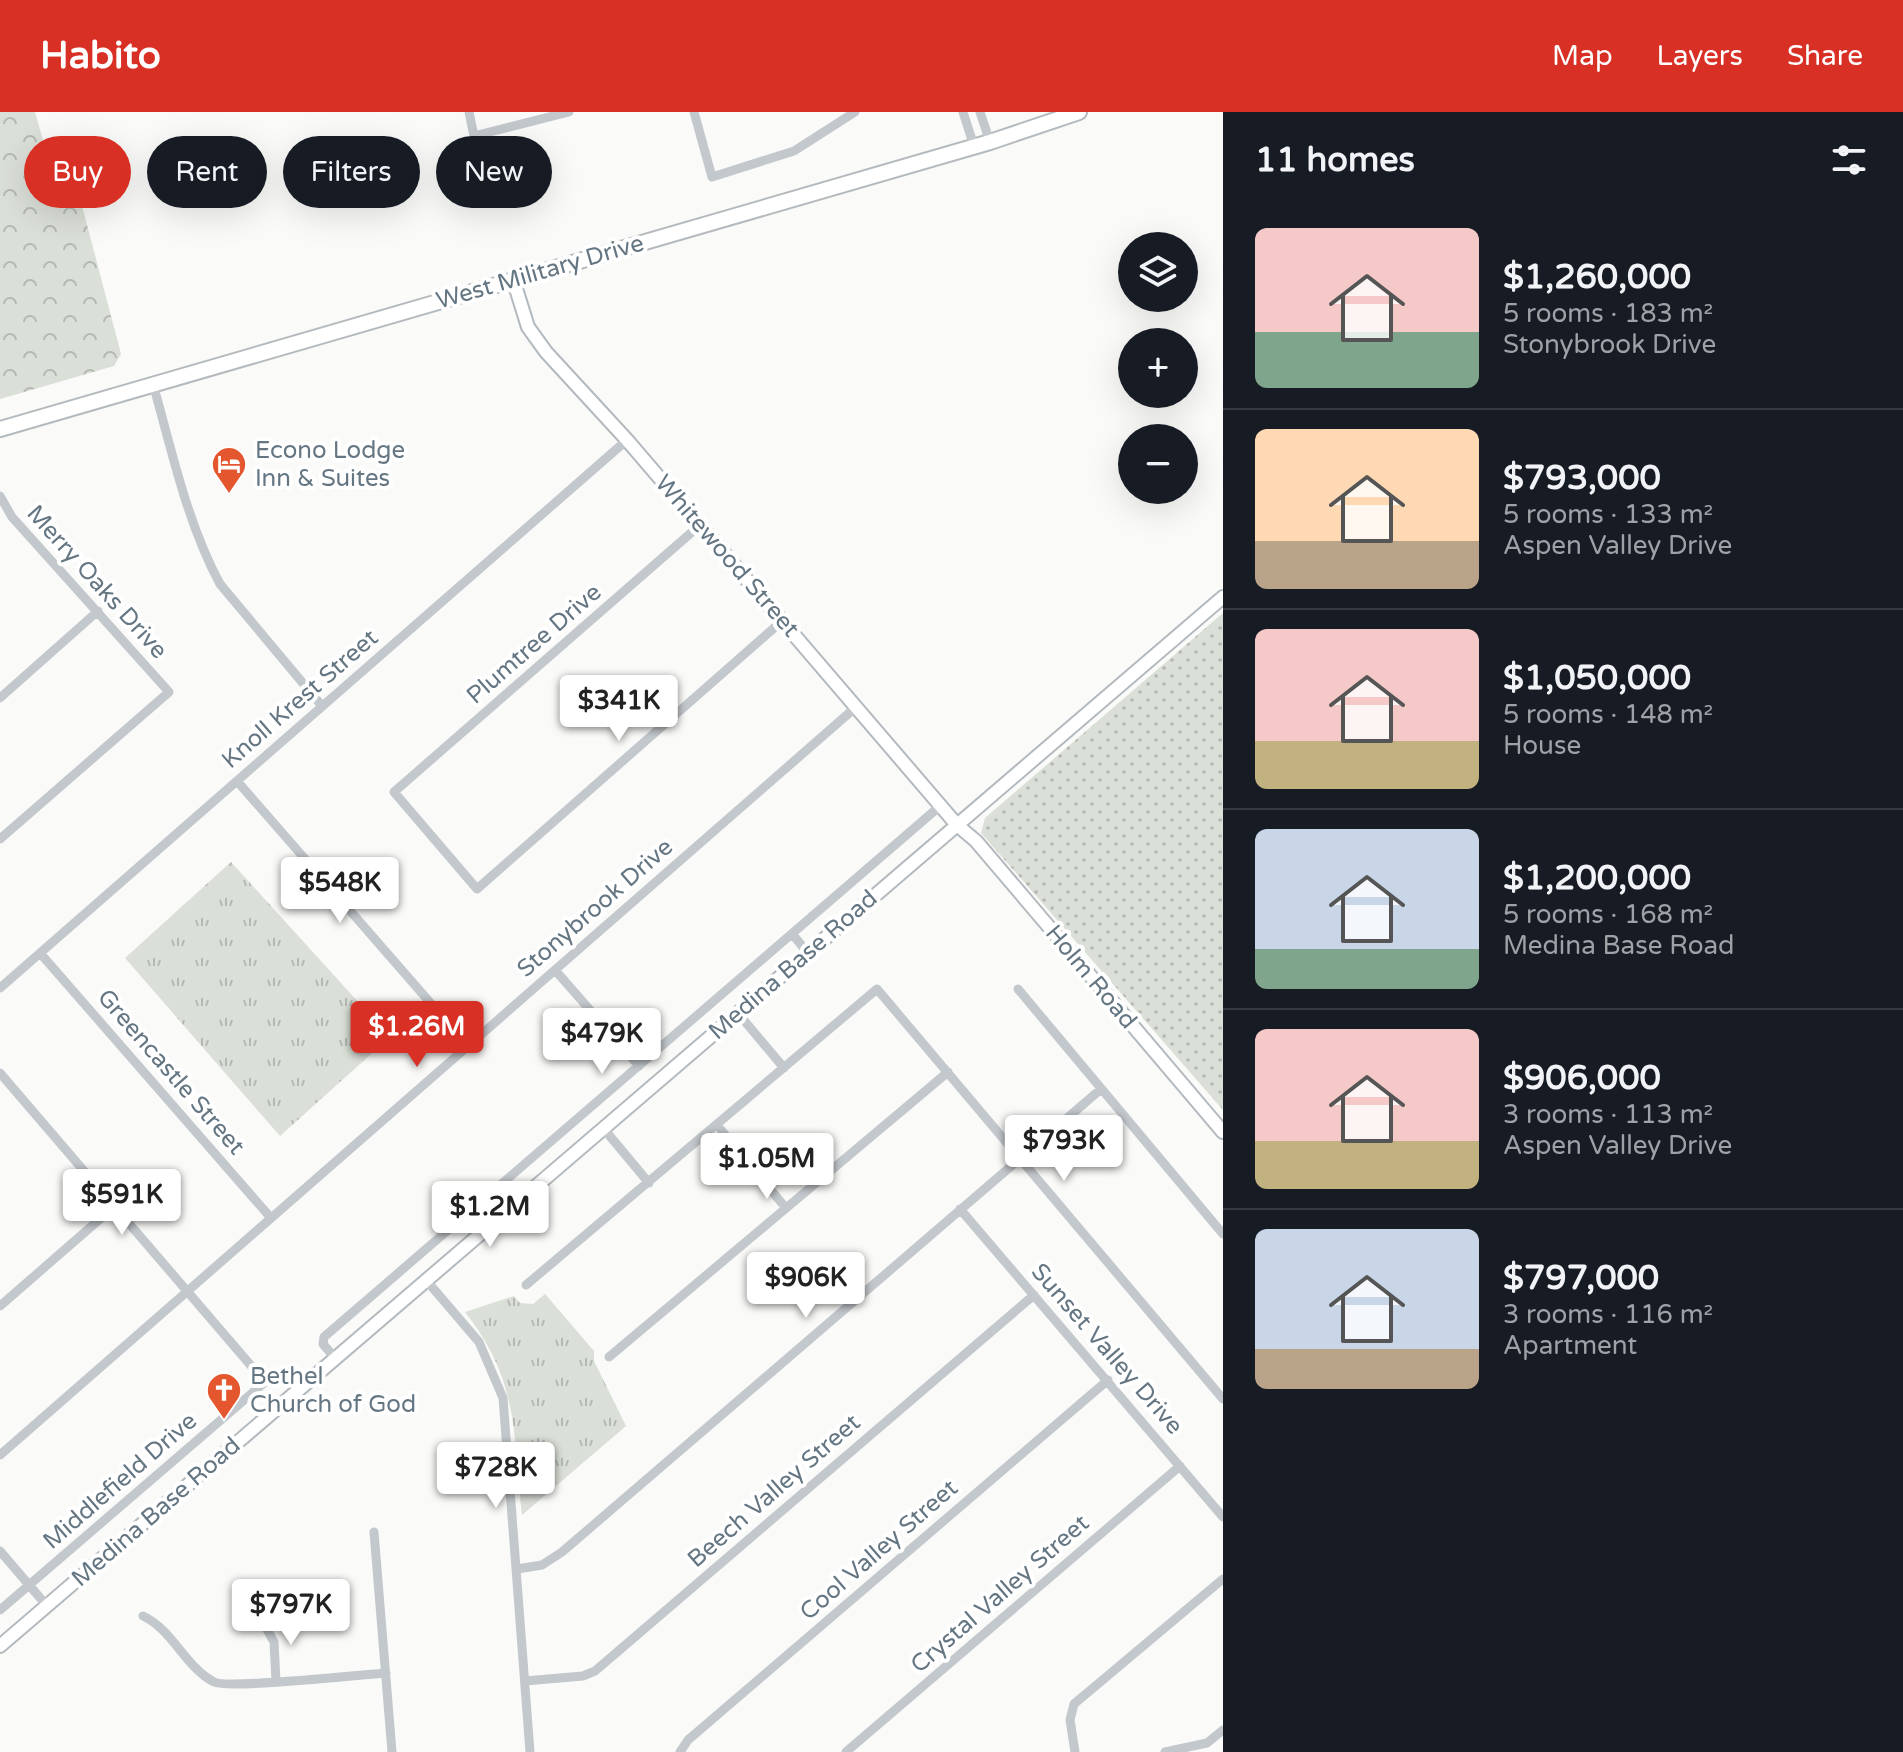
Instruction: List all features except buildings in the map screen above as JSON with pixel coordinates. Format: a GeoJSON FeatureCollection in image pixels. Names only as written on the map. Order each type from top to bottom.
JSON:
{"type":"FeatureCollection","features":[{"type":"Feature","properties":{"kind":"main road","name":"West Military Drive"},"geometry":{"type":"LineString","coordinates":[[0,429],[990,142],[1079,112]]}},
{"type":"Feature","properties":{"kind":"street"},"geometry":{"type":"LineString","coordinates":[[469,112],[474,136],[569,112]]}},
{"type":"Feature","properties":{"kind":"street"},"geometry":{"type":"LineString","coordinates":[[694,112],[712,177],[794,151],[855,112]]}},
{"type":"Feature","properties":{"kind":"street"},"geometry":{"type":"LineString","coordinates":[[963,112],[974,146]]}},
{"type":"Feature","properties":{"kind":"street"},"geometry":{"type":"LineString","coordinates":[[980,112],[990,142]]}},
{"type":"Feature","properties":{"kind":"street","name":"Whitewood Street"},"geometry":{"type":"LineString","coordinates":[[513,279],[521,309],[538,343],[627,440],[957,825]]}},
{"type":"Feature","properties":{"kind":"street"},"geometry":{"type":"LineString","coordinates":[[153,384],[196,532],[211,568],[220,584],[322,706]]}},
{"type":"Feature","properties":{"kind":"street","name":"Knoll Krest Street"},"geometry":{"type":"LineString","coordinates":[[0,988],[627,440]]}},
{"type":"Feature","properties":{"kind":"street","name":"Merry Oaks Drive"},"geometry":{"type":"LineString","coordinates":[[0,496],[12,517],[169,692],[0,839]]}},
{"type":"Feature","properties":{"kind":"street","name":"Plumtree Drive"},"geometry":{"type":"LineString","coordinates":[[700,525],[394,792],[477,889],[782,621]]}},
{"type":"Feature","properties":{"kind":"street","name":"Medina Base Road"},"geometry":{"type":"LineString","coordinates":[[0,1646],[1223,597]]}},
{"type":"Feature","properties":{"kind":"street"},"geometry":{"type":"LineString","coordinates":[[0,698],[98,611]]}},
{"type":"Feature","properties":{"kind":"street","name":"Stonybrook Drive"},"geometry":{"type":"LineString","coordinates":[[0,1455],[856,707]]}},
{"type":"Feature","properties":{"kind":"street"},"geometry":{"type":"LineString","coordinates":[[237,781],[468,1046]]}},
{"type":"Feature","properties":{"kind":"street"},"geometry":{"type":"LineString","coordinates":[[335,1358],[323,1344],[324,1337],[940,806]]}},
{"type":"Feature","properties":{"kind":"street","name":"Holm Road"},"geometry":{"type":"LineString","coordinates":[[957,825],[976,841],[1223,1132]]}},
{"type":"Feature","properties":{"kind":"street"},"geometry":{"type":"LineString","coordinates":[[793,935],[808,953]]}},
{"type":"Feature","properties":{"kind":"street","name":"Greencastle Street"},"geometry":{"type":"LineString","coordinates":[[40,953],[271,1218]]}},
{"type":"Feature","properties":{"kind":"street"},"geometry":{"type":"LineString","coordinates":[[555,970],[639,1066]]}},
{"type":"Feature","properties":{"kind":"street"},"geometry":{"type":"LineString","coordinates":[[526,1285],[877,989],[1223,1399]]}},
{"type":"Feature","properties":{"kind":"street"},"geometry":{"type":"LineString","coordinates":[[1018,989],[1223,1234]]}},
{"type":"Feature","properties":{"kind":"street"},"geometry":{"type":"LineString","coordinates":[[737,1012],[784,1068]]}},
{"type":"Feature","properties":{"kind":"street"},"geometry":{"type":"LineString","coordinates":[[609,1357],[948,1072]]}},
{"type":"Feature","properties":{"kind":"street"},"geometry":{"type":"LineString","coordinates":[[0,1073],[188,1290]]}},
{"type":"Feature","properties":{"kind":"street"},"geometry":{"type":"LineString","coordinates":[[517,1569],[542,1565],[562,1552],[1101,1089]]}},
{"type":"Feature","properties":{"kind":"street"},"geometry":{"type":"LineString","coordinates":[[717,1125],[785,1207]]}},
{"type":"Feature","properties":{"kind":"street"},"geometry":{"type":"LineString","coordinates":[[604,1129],[649,1183]]}},
{"type":"Feature","properties":{"kind":"street"},"geometry":{"type":"LineString","coordinates":[[0,1306],[116,1205]]}},
{"type":"Feature","properties":{"kind":"street","name":"Sunset Valley Drive"},"geometry":{"type":"LineString","coordinates":[[960,1209],[1223,1517]]}},
{"type":"Feature","properties":{"kind":"street"},"geometry":{"type":"LineString","coordinates":[[426,1280],[479,1342],[499,1382],[503,1398],[530,1752]]}},
{"type":"Feature","properties":{"kind":"street","name":"Middlefield Drive"},"geometry":{"type":"LineString","coordinates":[[0,1610],[265,1382],[188,1290]]}},
{"type":"Feature","properties":{"kind":"street","name":"Beech Valley Street"},"geometry":{"type":"LineString","coordinates":[[525,1681],[583,1676],[595,1671],[1034,1295]]}},
{"type":"Feature","properties":{"kind":"street","name":"Cool Valley Street"},"geometry":{"type":"LineString","coordinates":[[680,1752],[688,1740],[1108,1380]]}},
{"type":"Feature","properties":{"kind":"street","name":"Crystal Valley Street"},"geometry":{"type":"LineString","coordinates":[[846,1752],[1180,1466]]}},
{"type":"Feature","properties":{"kind":"street"},"geometry":{"type":"LineString","coordinates":[[374,1532],[392,1752]]}},
{"type":"Feature","properties":{"kind":"street"},"geometry":{"type":"LineString","coordinates":[[0,1551],[47,1606]]}},
{"type":"Feature","properties":{"kind":"street"},"geometry":{"type":"LineString","coordinates":[[1075,1752],[1070,1720],[1074,1704],[1223,1579]]}},
{"type":"Feature","properties":{"kind":"street"},"geometry":{"type":"LineString","coordinates":[[143,1616],[160,1624],[198,1668],[215,1682],[386,1673]]}},
{"type":"Feature","properties":{"kind":"street"},"geometry":{"type":"LineString","coordinates":[[264,1624],[274,1642],[276,1681]]}},
{"type":"Feature","properties":{"kind":"street"},"geometry":{"type":"LineString","coordinates":[[1165,1752],[1207,1743],[1223,1730]]}},
{"type":"Feature","properties":{"kind":"green space"},"geometry":{"type":"Polygon","coordinates":[[[0,112],[35,112],[42,136],[24,136],[24,208],[83,208],[121,354],[114,366],[0,399],[0,112]]]}},
{"type":"Feature","properties":{"kind":"green space"},"geometry":{"type":"Polygon","coordinates":[[[1223,613],[1223,1110],[981,833],[985,818],[1223,613]]]}},
{"type":"Feature","properties":{"kind":"green space"},"geometry":{"type":"Polygon","coordinates":[[[231,862],[390,1037],[280,1136],[125,958],[231,862]]]}},
{"type":"Feature","properties":{"kind":"green space"},"geometry":{"type":"Polygon","coordinates":[[[545,1294],[594,1351],[594,1361],[626,1426],[522,1515],[514,1432],[504,1385],[483,1337],[465,1312],[514,1296],[520,1303],[533,1304],[545,1294]]]}},
{"type":"Feature","properties":{"kind":"place","name":"Econo Lodge Inn & Suites"},"geometry":{"type":"Point","coordinates":[229,495]}},
{"type":"Feature","properties":{"kind":"place","name":"Bethel Church of God"},"geometry":{"type":"Point","coordinates":[224,1421]}}]}
